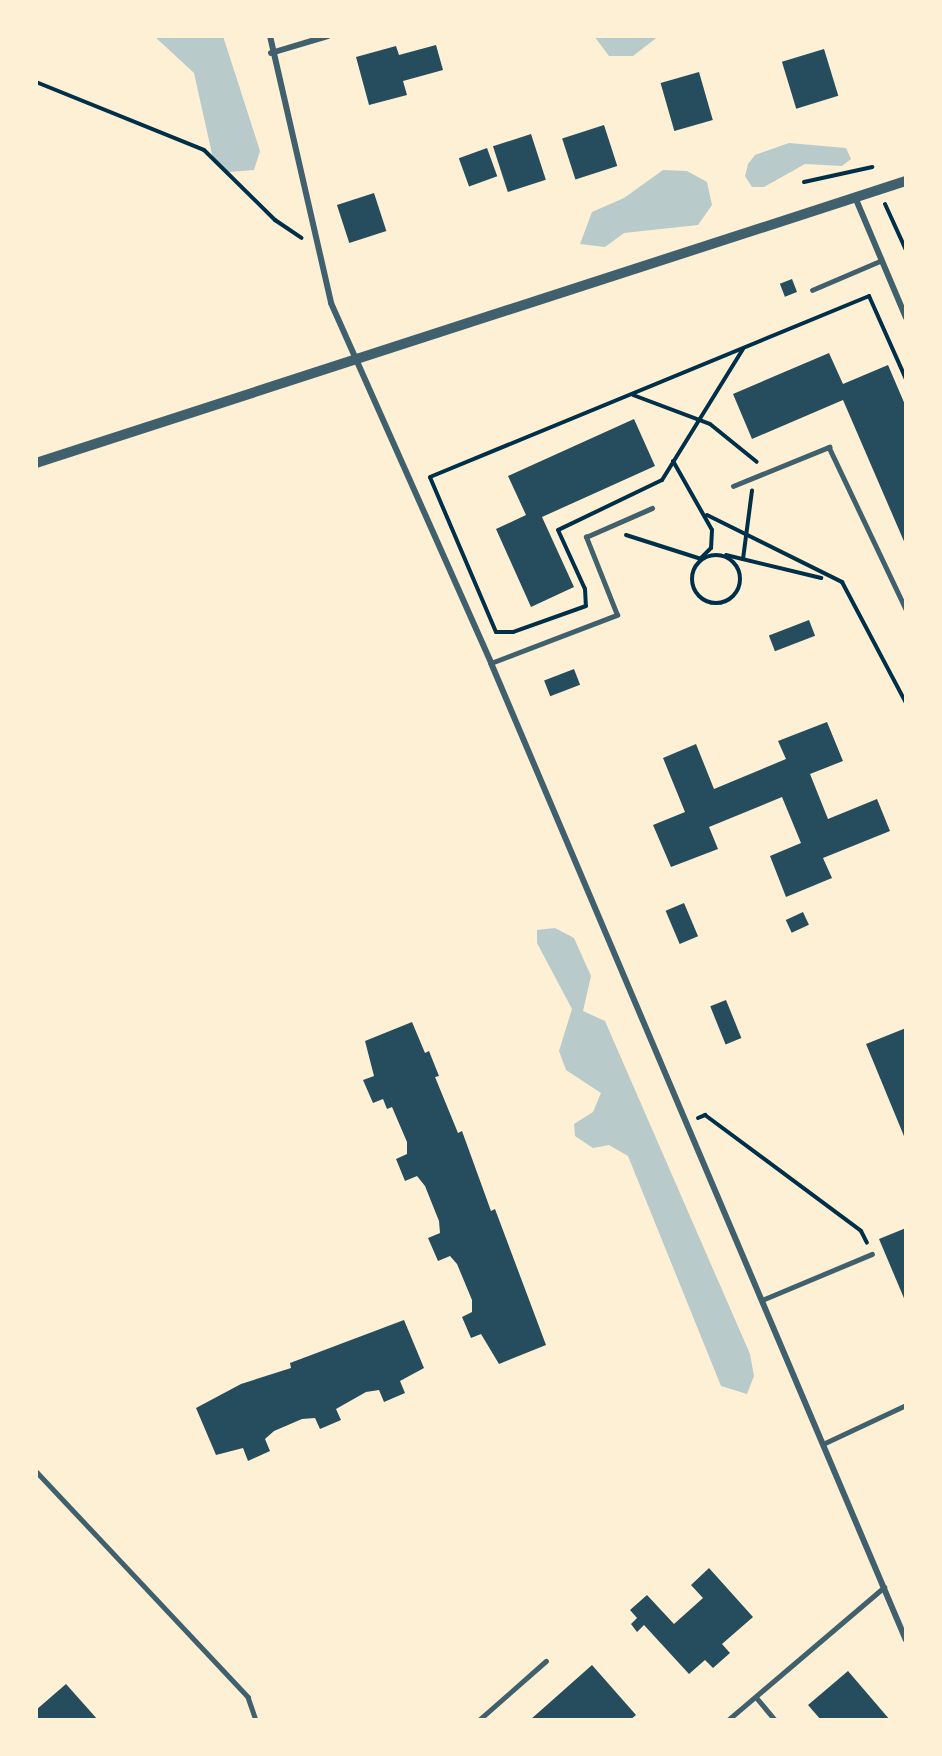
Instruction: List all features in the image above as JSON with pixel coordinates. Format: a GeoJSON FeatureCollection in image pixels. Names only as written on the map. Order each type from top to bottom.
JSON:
{"type":"FeatureCollection","features":[{"type":"Feature","properties":{"kind":"street"},"geometry":{"type":"LineString","coordinates":[[270,36],[271,53],[331,303],[491,663],[825,1443],[906,1640]]}},
{"type":"Feature","properties":{"kind":"street"},"geometry":{"type":"LineString","coordinates":[[271,53],[328,36]]}},
{"type":"Feature","properties":{"kind":"street"},"geometry":{"type":"LineString","coordinates":[[36,463],[357,361],[906,181]]}},
{"type":"Feature","properties":{"kind":"street"},"geometry":{"type":"LineString","coordinates":[[855,197],[880,261],[906,318]]}},
{"type":"Feature","properties":{"kind":"lane"},"geometry":{"type":"LineString","coordinates":[[812,290],[880,261]]}},
{"type":"Feature","properties":{"kind":"lane"},"geometry":{"type":"LineString","coordinates":[[733,486],[829,447],[906,609]]}},
{"type":"Feature","properties":{"kind":"lane"},"geometry":{"type":"LineString","coordinates":[[491,663],[617,615],[586,537],[652,508]]}},
{"type":"Feature","properties":{"kind":"lane"},"geometry":{"type":"LineString","coordinates":[[762,1300],[872,1254]]}},
{"type":"Feature","properties":{"kind":"lane"},"geometry":{"type":"LineString","coordinates":[[825,1443],[906,1405]]}},
{"type":"Feature","properties":{"kind":"lane"},"geometry":{"type":"LineString","coordinates":[[36,1471],[248,1697],[256,1720]]}},
{"type":"Feature","properties":{"kind":"lane"},"geometry":{"type":"LineString","coordinates":[[728,1720],[884,1587]]}},
{"type":"Feature","properties":{"kind":"lane"},"geometry":{"type":"LineString","coordinates":[[479,1720],[546,1661]]}},
{"type":"Feature","properties":{"kind":"lane"},"geometry":{"type":"LineString","coordinates":[[756,1697],[775,1720]]}},
{"type":"Feature","properties":{"kind":"path"},"geometry":{"type":"LineString","coordinates":[[36,82],[204,150],[275,220],[318,248]]}},
{"type":"Feature","properties":{"kind":"path"},"geometry":{"type":"LineString","coordinates":[[804,182],[872,167]]}},
{"type":"Feature","properties":{"kind":"path"},"geometry":{"type":"LineString","coordinates":[[884,201],[906,250]]}},
{"type":"Feature","properties":{"kind":"path"},"geometry":{"type":"LineString","coordinates":[[504,632],[496,632],[430,477],[869,296],[906,379]]}},
{"type":"Feature","properties":{"kind":"path"},"geometry":{"type":"LineString","coordinates":[[632,395],[710,424],[770,471]]}},
{"type":"Feature","properties":{"kind":"path"},"geometry":{"type":"LineString","coordinates":[[673,461],[696,507],[707,515],[745,531],[828,579]]}},
{"type":"Feature","properties":{"kind":"path"},"geometry":{"type":"LineString","coordinates":[[743,559],[745,531],[755,477]]}},
{"type":"Feature","properties":{"kind":"path"},"geometry":{"type":"LineString","coordinates":[[707,515],[711,548],[693,569],[692,585],[709,603],[733,597],[741,582],[737,566],[718,554]]}},
{"type":"Feature","properties":{"kind":"path"},"geometry":{"type":"LineString","coordinates":[[605,529],[701,559],[718,554],[842,582],[906,703]]}},
{"type":"Feature","properties":{"kind":"path"},"geometry":{"type":"LineString","coordinates":[[737,566],[750,561]]}},
{"type":"Feature","properties":{"kind":"path"},"geometry":{"type":"LineString","coordinates":[[687,1124],[705,1115],[861,1232],[872,1254]]}},
{"type":"Feature","properties":{"kind":"shaded area"},"geometry":{"type":"Polygon","coordinates":[[[154,36],[223,36],[260,151],[254,170],[229,172],[214,163],[194,73],[154,36]]]}},
{"type":"Feature","properties":{"kind":"shaded area"},"geometry":{"type":"Polygon","coordinates":[[[594,36],[659,36],[633,56],[609,56],[594,36]]]}},
{"type":"Feature","properties":{"kind":"shaded area"},"geometry":{"type":"Polygon","coordinates":[[[789,143],[846,148],[851,159],[842,166],[805,164],[764,187],[752,187],[745,176],[748,164],[755,155],[789,143]]]}},
{"type":"Feature","properties":{"kind":"shaded area"},"geometry":{"type":"Polygon","coordinates":[[[663,170],[687,171],[707,182],[712,205],[698,225],[624,233],[605,247],[580,244],[592,212],[624,198],[663,170]]]}},
{"type":"Feature","properties":{"kind":"shaded area"},"geometry":{"type":"Polygon","coordinates":[[[555,928],[574,938],[591,976],[583,1011],[605,1021],[750,1354],[754,1376],[747,1394],[721,1386],[628,1156],[609,1145],[593,1148],[575,1136],[574,1124],[593,1112],[601,1093],[566,1070],[559,1051],[572,1009],[537,943],[537,930],[555,928]]]}},
{"type":"Feature","properties":{"kind":"building"},"geometry":{"type":"Polygon","coordinates":[[[436,45],[443,70],[403,81],[407,95],[369,105],[356,57],[396,46],[399,55],[436,45]]]}},
{"type":"Feature","properties":{"kind":"building"},"geometry":{"type":"Polygon","coordinates":[[[824,49],[838,96],[796,109],[782,62],[824,49]]]}},
{"type":"Feature","properties":{"kind":"building"},"geometry":{"type":"Polygon","coordinates":[[[699,72],[713,120],[674,131],[661,83],[699,72]]]}},
{"type":"Feature","properties":{"kind":"building"},"geometry":{"type":"Polygon","coordinates":[[[604,125],[617,166],[575,179],[562,139],[604,125]]]}},
{"type":"Feature","properties":{"kind":"building"},"geometry":{"type":"Polygon","coordinates":[[[531,134],[546,180],[508,192],[493,146],[531,134]]]}},
{"type":"Feature","properties":{"kind":"building"},"geometry":{"type":"Polygon","coordinates":[[[487,148],[497,176],[469,186],[459,158],[487,148]]]}},
{"type":"Feature","properties":{"kind":"building"},"geometry":{"type":"Polygon","coordinates":[[[374,193],[386,231],[349,243],[337,205],[374,193]]]}},
{"type":"Feature","properties":{"kind":"building"},"geometry":{"type":"Polygon","coordinates":[[[792,279],[797,292],[785,297],[780,284],[792,279]]]}},
{"type":"Feature","properties":{"kind":"building"},"geometry":{"type":"Polygon","coordinates":[[[829,353],[843,384],[888,365],[906,407],[906,546],[843,400],[752,439],[733,394],[829,353]]]}},
{"type":"Feature","properties":{"kind":"building"},"geometry":{"type":"Polygon","coordinates":[[[634,419],[655,466],[542,517],[574,587],[531,607],[496,529],[526,515],[508,476],[634,419]]]}},
{"type":"Feature","properties":{"kind":"building"},"geometry":{"type":"Polygon","coordinates":[[[809,620],[815,636],[775,651],[769,635],[809,620]]]}},
{"type":"Feature","properties":{"kind":"building"},"geometry":{"type":"Polygon","coordinates":[[[574,669],[580,685],[550,696],[544,680],[574,669]]]}},
{"type":"Feature","properties":{"kind":"building"},"geometry":{"type":"Polygon","coordinates":[[[827,722],[843,761],[810,774],[828,819],[877,799],[890,831],[823,858],[832,878],[786,897],[770,856],[801,843],[782,797],[709,827],[718,849],[671,867],[653,825],[685,812],[663,758],[696,744],[714,789],[786,759],[778,741],[827,722]]]}},
{"type":"Feature","properties":{"kind":"building"},"geometry":{"type":"Polygon","coordinates":[[[684,903],[698,936],[680,944],[666,911],[684,903]]]}},
{"type":"Feature","properties":{"kind":"building"},"geometry":{"type":"Polygon","coordinates":[[[803,912],[809,925],[792,933],[786,920],[803,912]]]}},
{"type":"Feature","properties":{"kind":"building"},"geometry":{"type":"Polygon","coordinates":[[[726,1000],[741,1038],[726,1044],[710,1006],[726,1000]]]}},
{"type":"Feature","properties":{"kind":"building"},"geometry":{"type":"Polygon","coordinates":[[[412,1022],[425,1053],[429,1051],[439,1076],[435,1077],[458,1133],[462,1131],[491,1211],[495,1209],[546,1345],[499,1364],[481,1334],[471,1338],[462,1317],[472,1312],[472,1300],[457,1264],[450,1256],[438,1261],[428,1238],[440,1233],[439,1221],[425,1186],[417,1176],[405,1181],[396,1159],[407,1154],[407,1142],[392,1107],[387,1109],[383,1099],[373,1103],[363,1080],[374,1076],[365,1041],[412,1022]]]}},
{"type":"Feature","properties":{"kind":"building"},"geometry":{"type":"Polygon","coordinates":[[[906,1028],[906,1141],[866,1044],[906,1028]]]}},
{"type":"Feature","properties":{"kind":"building"},"geometry":{"type":"Polygon","coordinates":[[[906,1228],[906,1303],[879,1239],[906,1228]]]}},
{"type":"Feature","properties":{"kind":"building"},"geometry":{"type":"Polygon","coordinates":[[[404,1320],[424,1368],[400,1381],[405,1393],[384,1402],[379,1390],[366,1392],[336,1409],[341,1420],[320,1429],[315,1418],[302,1419],[274,1431],[265,1439],[270,1451],[248,1461],[243,1448],[216,1455],[196,1408],[241,1384],[291,1368],[290,1363],[404,1320]]]}},
{"type":"Feature","properties":{"kind":"building"},"geometry":{"type":"Polygon","coordinates":[[[709,1568],[753,1617],[722,1644],[730,1653],[713,1668],[705,1660],[689,1674],[644,1625],[637,1632],[631,1624],[637,1618],[630,1610],[647,1595],[674,1624],[703,1598],[691,1585],[709,1568]]]}},
{"type":"Feature","properties":{"kind":"building"},"geometry":{"type":"Polygon","coordinates":[[[592,1665],[636,1715],[630,1720],[530,1720],[592,1665]]]}},
{"type":"Feature","properties":{"kind":"building"},"geometry":{"type":"Polygon","coordinates":[[[848,1671],[890,1720],[821,1720],[808,1705],[848,1671]]]}},
{"type":"Feature","properties":{"kind":"building"},"geometry":{"type":"Polygon","coordinates":[[[66,1684],[98,1720],[36,1720],[36,1710],[66,1684]]]}}]}
